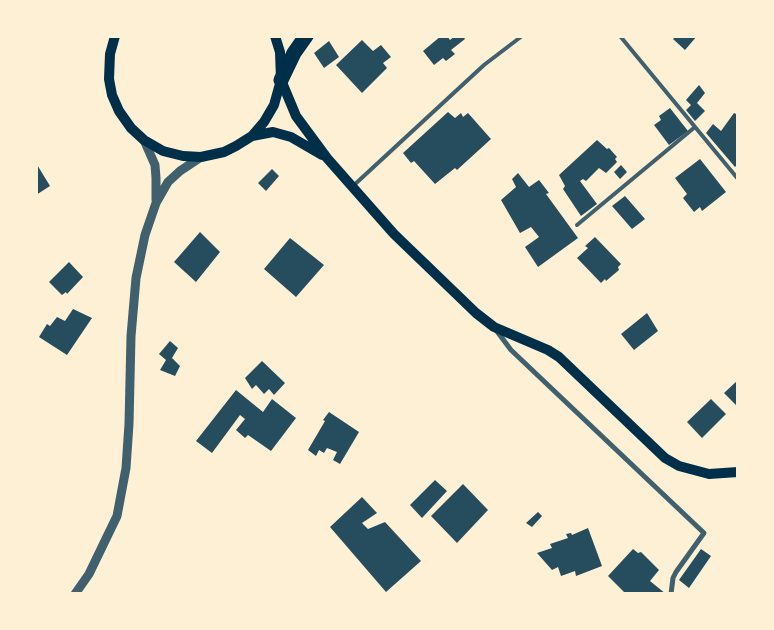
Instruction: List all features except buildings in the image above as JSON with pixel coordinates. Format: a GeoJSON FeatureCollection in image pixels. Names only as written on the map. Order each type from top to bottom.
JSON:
{"type":"FeatureCollection","features":[{"type":"Feature","properties":{"kind":"highway"},"geometry":{"type":"LineString","coordinates":[[281,80],[294,52],[306,36]]}},
{"type":"Feature","properties":{"kind":"main road"},"geometry":{"type":"LineString","coordinates":[[115,36],[110,54],[109,79],[112,95],[119,111],[131,128],[144,140],[163,150],[183,156],[201,156],[224,152],[252,136],[274,106],[281,80],[280,52],[274,36]]}},
{"type":"Feature","properties":{"kind":"main road"},"geometry":{"type":"LineString","coordinates":[[281,80],[296,116],[327,158],[394,234],[476,314],[494,327],[548,350],[559,357],[665,458],[679,466],[708,474],[738,472]]}},
{"type":"Feature","properties":{"kind":"main road"},"geometry":{"type":"LineString","coordinates":[[252,136],[272,132],[292,137],[327,158]]}},
{"type":"Feature","properties":{"kind":"street"},"geometry":{"type":"LineString","coordinates":[[144,140],[155,166],[156,203]]}},
{"type":"Feature","properties":{"kind":"street"},"geometry":{"type":"LineString","coordinates":[[75,594],[89,574],[117,516],[126,468],[131,336],[136,278],[144,235],[156,203],[168,182],[201,156]]}},
{"type":"Feature","properties":{"kind":"street"},"geometry":{"type":"LineString","coordinates":[[494,327],[511,350],[704,533],[676,572],[673,578],[671,594]]}},
{"type":"Feature","properties":{"kind":"lane"},"geometry":{"type":"LineString","coordinates":[[353,186],[484,64],[522,36]]}},
{"type":"Feature","properties":{"kind":"lane"},"geometry":{"type":"LineString","coordinates":[[620,36],[738,179]]}},
{"type":"Feature","properties":{"kind":"lane"},"geometry":{"type":"LineString","coordinates":[[577,225],[695,127]]}}]}
